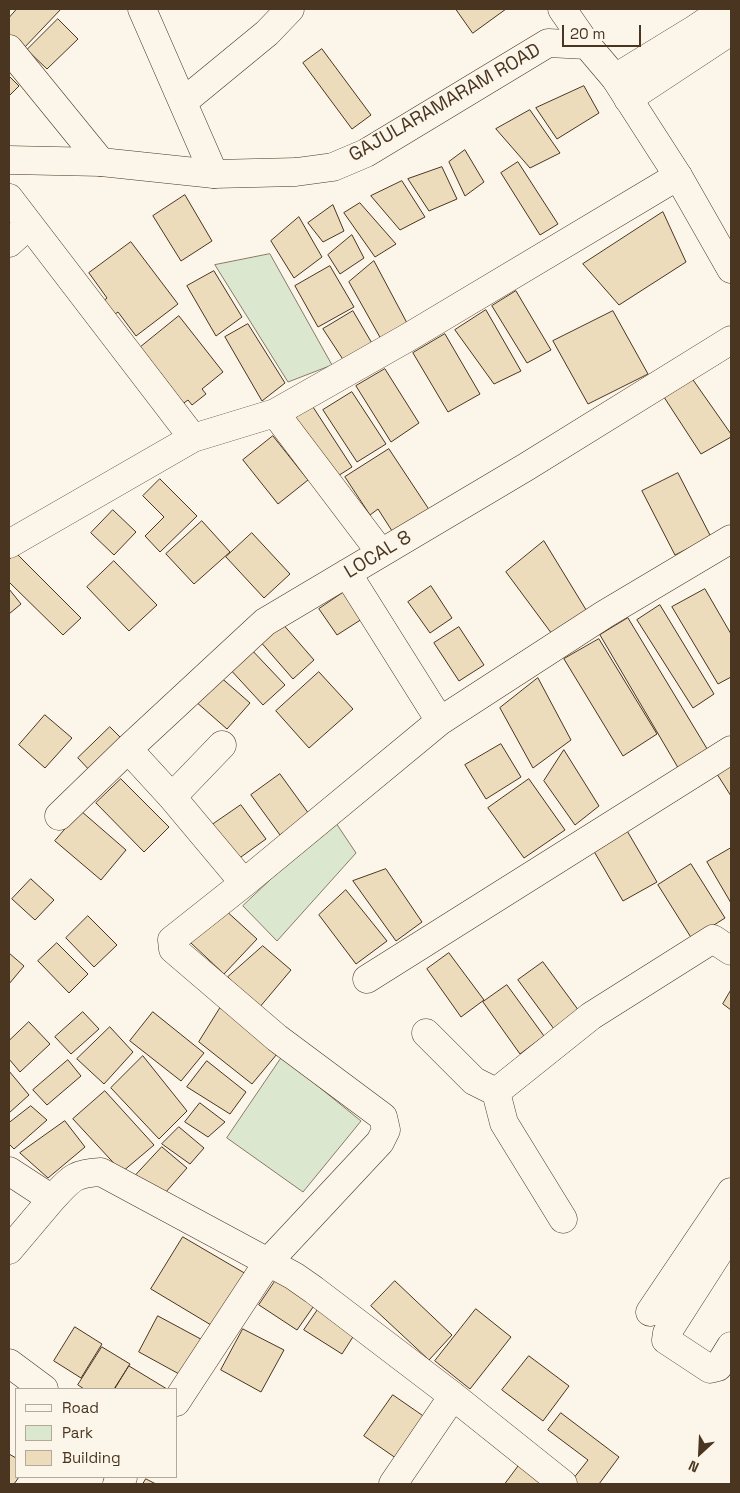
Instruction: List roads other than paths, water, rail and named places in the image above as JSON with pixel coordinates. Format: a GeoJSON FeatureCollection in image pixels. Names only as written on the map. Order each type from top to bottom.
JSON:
{"type":"FeatureCollection","features":[{"type":"Feature","properties":{"kind":"street"},"geometry":{"type":"LineString","coordinates":[[142,9],[214,174]]}},
{"type":"Feature","properties":{"kind":"street"},"geometry":{"type":"LineString","coordinates":[[183,102],[267,33],[290,9]]}},
{"type":"Feature","properties":{"kind":"street"},"geometry":{"type":"LineString","coordinates":[[562,9],[587,46],[622,88],[678,176],[731,270]]}},
{"type":"Feature","properties":{"kind":"street"},"geometry":{"type":"LineString","coordinates":[[622,88],[726,17]]}},
{"type":"Feature","properties":{"kind":"street","name":"GAJULARAMARAM ROAD"},"geometry":{"type":"LineString","coordinates":[[9,160],[101,162],[214,174],[296,172],[333,166],[366,153],[548,42],[587,46]]}},
{"type":"Feature","properties":{"kind":"street"},"geometry":{"type":"LineString","coordinates":[[9,49],[101,162]]}},
{"type":"Feature","properties":{"kind":"street"},"geometry":{"type":"LineString","coordinates":[[9,544],[193,438],[275,413],[407,338],[678,176]]}},
{"type":"Feature","properties":{"kind":"street"},"geometry":{"type":"LineString","coordinates":[[9,198],[193,438]]}},
{"type":"Feature","properties":{"kind":"street"},"geometry":{"type":"LineString","coordinates":[[9,243],[29,225]]}},
{"type":"Feature","properties":{"kind":"street","name":"LOCAL 8"},"geometry":{"type":"LineString","coordinates":[[58,816],[265,622],[526,467],[731,340]]}},
{"type":"Feature","properties":{"kind":"street"},"geometry":{"type":"LineString","coordinates":[[275,413],[381,552]]}},
{"type":"Feature","properties":{"kind":"street"},"geometry":{"type":"LineString","coordinates":[[178,1399],[268,1262],[380,1142],[386,1130],[383,1117],[278,1038],[173,949],[172,940],[440,721],[605,614],[731,539]]}},
{"type":"Feature","properties":{"kind":"street"},"geometry":{"type":"LineString","coordinates":[[347,573],[440,721]]}},
{"type":"Feature","properties":{"kind":"street"},"geometry":{"type":"LineString","coordinates":[[172,798],[222,745]]}},
{"type":"Feature","properties":{"kind":"street"},"geometry":{"type":"LineString","coordinates":[[128,749],[244,883]]}},
{"type":"Feature","properties":{"kind":"street"},"geometry":{"type":"LineString","coordinates":[[367,979],[731,750]]}},
{"type":"Feature","properties":{"kind":"street"},"geometry":{"type":"LineString","coordinates":[[496,1092],[591,1016],[725,939]]}},
{"type":"Feature","properties":{"kind":"street"},"geometry":{"type":"LineString","coordinates":[[426,1033],[474,1081],[496,1092],[504,1123],[563,1219]]}},
{"type":"Feature","properties":{"kind":"street"},"geometry":{"type":"LineString","coordinates":[[9,1171],[52,1199]]}},
{"type":"Feature","properties":{"kind":"street"},"geometry":{"type":"LineString","coordinates":[[9,1250],[73,1177],[101,1172],[294,1276],[453,1396],[563,1484]]}},
{"type":"Feature","properties":{"kind":"street"},"geometry":{"type":"LineString","coordinates":[[650,1312],[731,1192]]}},
{"type":"Feature","properties":{"kind":"street"},"geometry":{"type":"LineString","coordinates":[[731,1233],[667,1333],[666,1340],[710,1369],[718,1367],[731,1346]]}},
{"type":"Feature","properties":{"kind":"street"},"geometry":{"type":"LineString","coordinates":[[9,1364],[43,1388]]}},
{"type":"Feature","properties":{"kind":"street"},"geometry":{"type":"LineString","coordinates":[[393,1484],[453,1396]]}}]}
